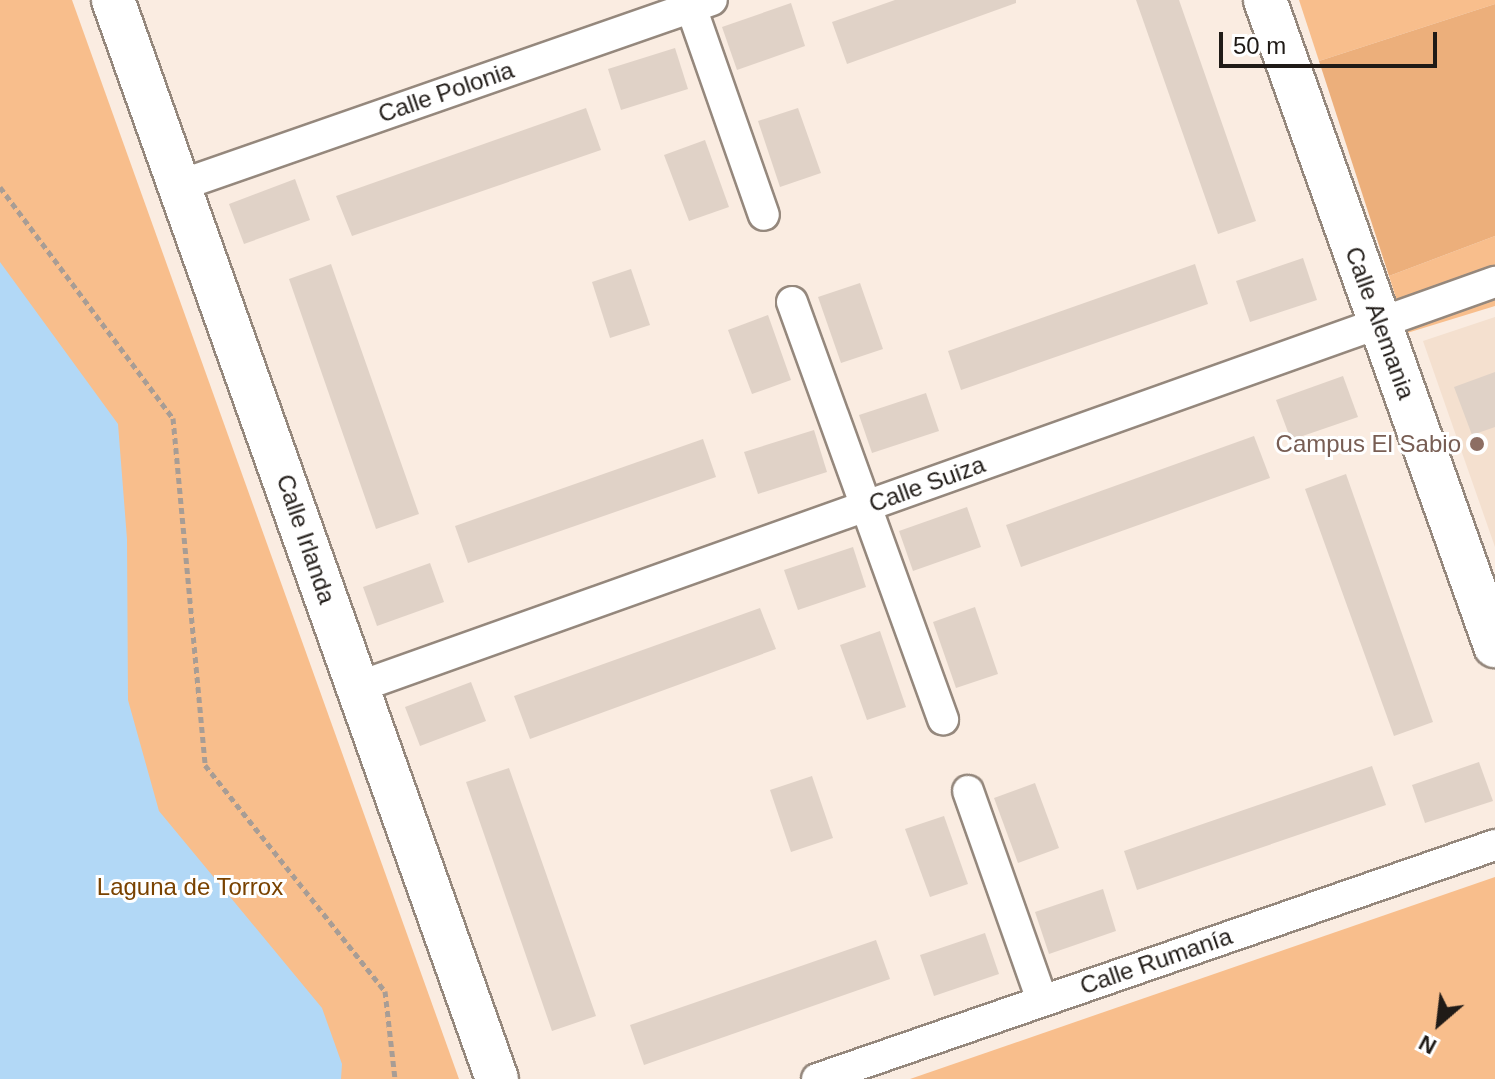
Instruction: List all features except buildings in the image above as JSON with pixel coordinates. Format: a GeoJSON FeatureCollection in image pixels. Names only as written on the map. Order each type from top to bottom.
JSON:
{"type":"FeatureCollection","features":[{"type":"Feature","properties":{"kind":"street","name":"Calle Irlanda"},"geometry":{"type":"LineString","coordinates":[[113,0],[497,1079]]}},
{"type":"Feature","properties":{"kind":"street","name":"Calle Alemania"},"geometry":{"type":"LineString","coordinates":[[1265,0],[1495,646]]}},
{"type":"Feature","properties":{"kind":"street","name":"Calle Polonia"},"geometry":{"type":"LineString","coordinates":[[181,185],[701,4]]}},
{"type":"Feature","properties":{"kind":"street"},"geometry":{"type":"LineString","coordinates":[[701,4],[764,215]]}},
{"type":"Feature","properties":{"kind":"street","name":"Calle Suiza"},"geometry":{"type":"LineString","coordinates":[[358,687],[1495,282]]}},
{"type":"Feature","properties":{"kind":"street"},"geometry":{"type":"LineString","coordinates":[[792,302],[943,720]]}},
{"type":"Feature","properties":{"kind":"street"},"geometry":{"type":"LineString","coordinates":[[968,791],[1042,1000]]}},
{"type":"Feature","properties":{"kind":"street","name":"Calle Rumanía"},"geometry":{"type":"LineString","coordinates":[[817,1079],[1495,845]]}},
{"type":"Feature","properties":{"kind":"path"},"geometry":{"type":"LineString","coordinates":[[0,187],[173,418],[205,765],[385,991],[395,1079]]}},
{"type":"Feature","properties":{"kind":"shaded area"},"geometry":{"type":"Polygon","coordinates":[[[1495,4],[1495,236],[1389,276],[1319,61],[1495,4]]]}},
{"type":"Feature","properties":{"kind":"shaded area","name":"Campus El Sabio"},"geometry":{"type":"Polygon","coordinates":[[[1495,317],[1495,547],[1423,341],[1495,317]]]}},
{"type":"Feature","properties":{"kind":"green space","name":"Laguna de Torrox"},"geometry":{"type":"Polygon","coordinates":[[[0,0],[72,0],[459,1079],[0,1079],[0,0]]]}},
{"type":"Feature","properties":{"kind":"green space"},"geometry":{"type":"Polygon","coordinates":[[[1299,0],[1495,0],[1495,4],[1319,61],[1299,0]]]}},
{"type":"Feature","properties":{"kind":"green space"},"geometry":{"type":"Polygon","coordinates":[[[1495,236],[1495,306],[1407,333],[1389,276],[1495,236]]]}},
{"type":"Feature","properties":{"kind":"green space"},"geometry":{"type":"Polygon","coordinates":[[[1495,877],[1495,1079],[910,1079],[1495,877]]]}},
{"type":"Feature","properties":{"kind":"water","name":"Laguna de Torrox"},"geometry":{"type":"Polygon","coordinates":[[[0,262],[118,424],[127,539],[128,700],[159,811],[322,1008],[342,1064],[341,1079],[0,1079],[0,262]]]}},
{"type":"Feature","properties":{"kind":"place","name":"Campus El Sabio"},"geometry":{"type":"Point","coordinates":[1477,444]}}]}
